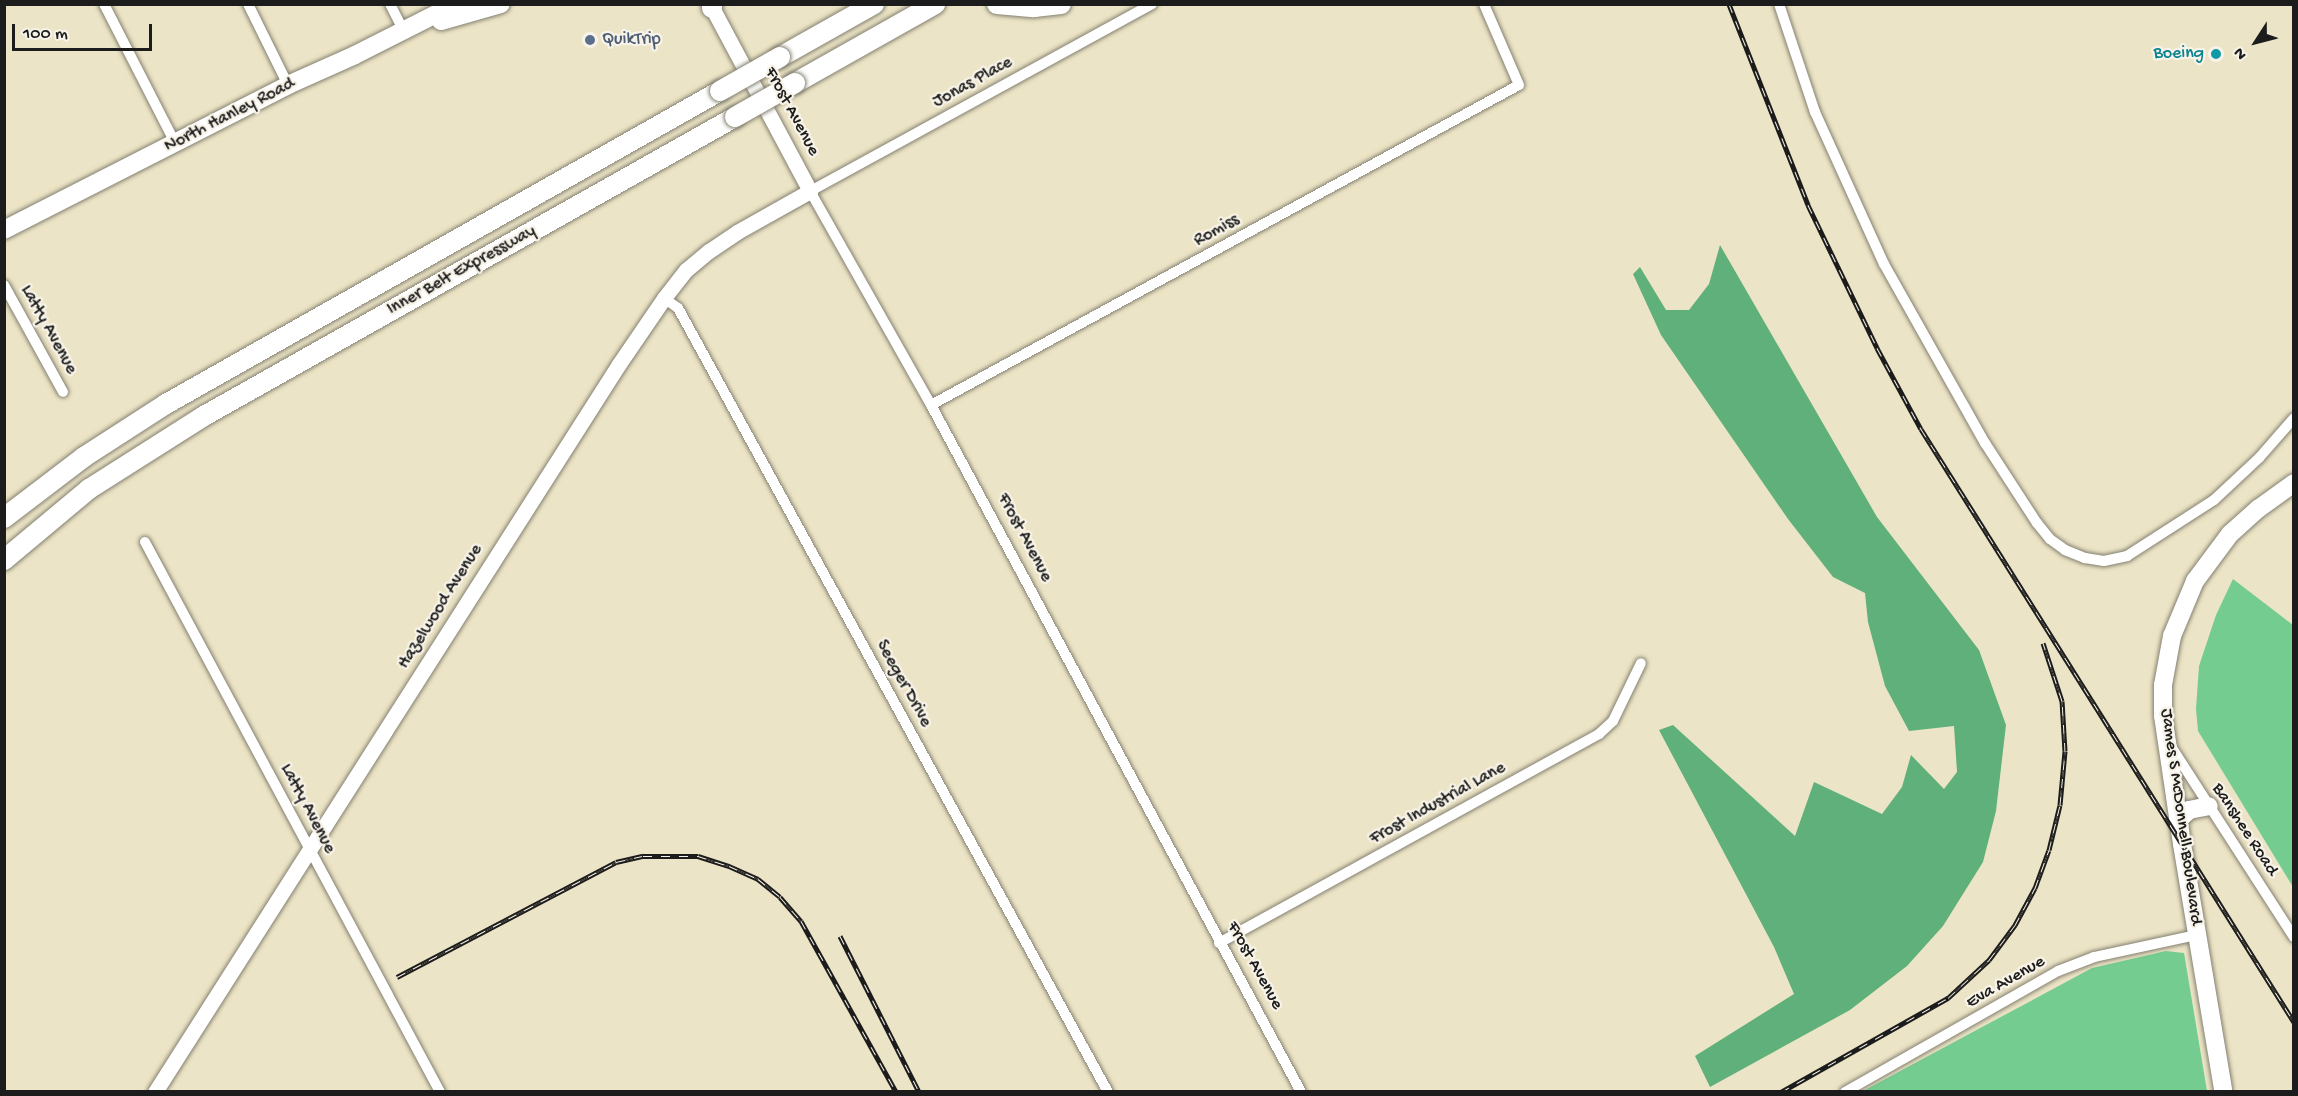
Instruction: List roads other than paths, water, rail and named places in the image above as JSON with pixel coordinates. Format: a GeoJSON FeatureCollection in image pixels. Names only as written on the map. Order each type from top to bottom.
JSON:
{"type":"FeatureCollection","features":[{"type":"Feature","properties":{"kind":"highway","name":"Inner Belt Expressway"},"geometry":{"type":"LineString","coordinates":[[4,518],[84,457],[166,404],[874,4]]}},
{"type":"Feature","properties":{"kind":"highway"},"geometry":{"type":"LineString","coordinates":[[997,4],[1026,7],[1061,4]]}},
{"type":"Feature","properties":{"kind":"highway","name":"Inner Belt Expressway"},"geometry":{"type":"LineString","coordinates":[[4,560],[89,489],[204,416],[933,6]]}},
{"type":"Feature","properties":{"kind":"main road","name":"North Hanley Road"},"geometry":{"type":"LineString","coordinates":[[4,230],[288,85],[404,32],[456,4]]}},
{"type":"Feature","properties":{"kind":"main road"},"geometry":{"type":"LineString","coordinates":[[404,32],[501,4]]}},
{"type":"Feature","properties":{"kind":"main road","name":"James S McDonnell Boulevard"},"geometry":{"type":"LineString","coordinates":[[2223,1089],[2166,740],[2163,705],[2167,654],[2178,618],[2195,581],[2237,527],[2294,483]]}},
{"type":"Feature","properties":{"kind":"main road"},"geometry":{"type":"LineString","coordinates":[[2178,820],[2189,810],[2209,806]]}},
{"type":"Feature","properties":{"kind":"street"},"geometry":{"type":"LineString","coordinates":[[104,4],[175,143]]}},
{"type":"Feature","properties":{"kind":"street"},"geometry":{"type":"LineString","coordinates":[[248,4],[288,85]]}},
{"type":"Feature","properties":{"kind":"street"},"geometry":{"type":"LineString","coordinates":[[390,4],[404,32]]}},
{"type":"Feature","properties":{"kind":"street","name":"Jonas Place"},"geometry":{"type":"LineString","coordinates":[[810,191],[1152,4]]}},
{"type":"Feature","properties":{"kind":"street","name":"Romiss"},"geometry":{"type":"LineString","coordinates":[[931,405],[1519,85],[1484,4]]}},
{"type":"Feature","properties":{"kind":"street"},"geometry":{"type":"LineString","coordinates":[[1779,4],[1815,112],[1884,264],[1985,443],[2050,539],[2065,550],[2085,558],[2104,561],[2127,556],[2214,500],[2259,458],[2294,418]]}},
{"type":"Feature","properties":{"kind":"street","name":"Frost Avenue"},"geometry":{"type":"LineString","coordinates":[[712,6],[810,191],[931,405],[1301,1092]]}},
{"type":"Feature","properties":{"kind":"street","name":"Hazelwood Avenue"},"geometry":{"type":"LineString","coordinates":[[155,1092],[619,364],[664,298],[686,270],[709,251],[737,232],[810,191]]}},
{"type":"Feature","properties":{"kind":"street","name":"Latty Avenue"},"geometry":{"type":"LineString","coordinates":[[4,285],[63,392]]}},
{"type":"Feature","properties":{"kind":"street","name":"Seeger Drive"},"geometry":{"type":"LineString","coordinates":[[664,298],[678,308],[1108,1092]]}},
{"type":"Feature","properties":{"kind":"street","name":"Latty Avenue"},"geometry":{"type":"LineString","coordinates":[[145,542],[440,1092]]}},
{"type":"Feature","properties":{"kind":"street","name":"Frost Industrial Lane"},"geometry":{"type":"LineString","coordinates":[[1220,943],[1599,734],[1612,721],[1641,663]]}},
{"type":"Feature","properties":{"kind":"street","name":"Banshee Road"},"geometry":{"type":"LineString","coordinates":[[2166,740],[2294,937]]}},
{"type":"Feature","properties":{"kind":"street","name":"Eva Avenue"},"geometry":{"type":"LineString","coordinates":[[1845,1092],[2058,971],[2094,957],[2197,935]]}},
{"type":"Feature","properties":{"kind":"railway"},"geometry":{"type":"LineString","coordinates":[[1729,4],[1808,205],[1877,348],[1921,429],[2294,1022]]}},
{"type":"Feature","properties":{"kind":"railway"},"geometry":{"type":"LineString","coordinates":[[1781,1092],[1948,998],[1989,960],[2015,925],[2035,888],[2049,850],[2060,805],[2065,751],[2062,701],[2043,643]]}},
{"type":"Feature","properties":{"kind":"railway"},"geometry":{"type":"LineString","coordinates":[[397,977],[616,862],[643,856],[698,856],[758,879],[780,897],[801,921],[896,1092]]}},
{"type":"Feature","properties":{"kind":"railway"},"geometry":{"type":"LineString","coordinates":[[840,936],[919,1092]]}},
{"type":"Feature","properties":{"kind":"place","name":"QuikTrip"},"geometry":{"type":"Point","coordinates":[590,40]}},
{"type":"Feature","properties":{"kind":"place","name":"Boeing"},"geometry":{"type":"Point","coordinates":[2216,54]}}]}
